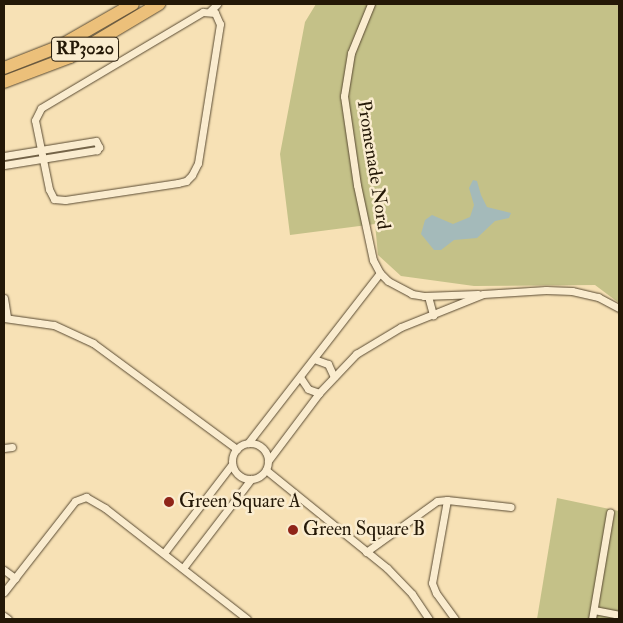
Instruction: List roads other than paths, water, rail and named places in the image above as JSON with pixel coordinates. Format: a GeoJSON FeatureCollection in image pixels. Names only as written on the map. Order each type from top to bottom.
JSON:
{"type":"FeatureCollection","features":[{"type":"Feature","properties":{"kind":"highway","name":"RP3020"},"geometry":{"type":"LineString","coordinates":[[4,68],[60,46],[133,4]]}},
{"type":"Feature","properties":{"kind":"highway","name":"RP3020"},"geometry":{"type":"LineString","coordinates":[[4,82],[70,57],[159,4]]}},
{"type":"Feature","properties":{"kind":"street"},"geometry":{"type":"LineString","coordinates":[[210,11],[217,15],[219,20],[218,44],[198,163],[189,179],[58,200],[51,196],[35,118],[43,105],[198,14],[210,11],[216,4]]}},
{"type":"Feature","properties":{"kind":"street","name":"Promenade Nord"},"geometry":{"type":"LineString","coordinates":[[371,4],[351,53],[345,104],[367,234],[373,260],[380,273]]}},
{"type":"Feature","properties":{"kind":"street"},"geometry":{"type":"LineString","coordinates":[[4,156],[96,140],[99,145],[97,150],[4,165]]}},
{"type":"Feature","properties":{"kind":"street"},"geometry":{"type":"LineString","coordinates":[[483,294],[401,327],[356,354],[319,393],[268,461],[266,470],[258,477],[251,479],[239,475],[232,464],[232,457],[236,449],[248,443],[380,273],[403,291],[428,296],[546,290],[572,291],[598,297],[619,308]]}},
{"type":"Feature","properties":{"kind":"street"},"geometry":{"type":"LineString","coordinates":[[428,296],[433,315]]}},
{"type":"Feature","properties":{"kind":"street"},"geometry":{"type":"LineString","coordinates":[[4,298],[6,317],[54,325],[94,343],[236,449]]}},
{"type":"Feature","properties":{"kind":"street"},"geometry":{"type":"LineString","coordinates":[[314,359],[328,364],[334,376]]}},
{"type":"Feature","properties":{"kind":"street"},"geometry":{"type":"LineString","coordinates":[[300,377],[308,389],[319,393]]}},
{"type":"Feature","properties":{"kind":"street"},"geometry":{"type":"LineString","coordinates":[[248,443],[257,444],[262,447],[268,461]]}},
{"type":"Feature","properties":{"kind":"street"},"geometry":{"type":"LineString","coordinates":[[4,448],[12,447]]}},
{"type":"Feature","properties":{"kind":"street"},"geometry":{"type":"LineString","coordinates":[[164,553],[232,464]]}},
{"type":"Feature","properties":{"kind":"street"},"geometry":{"type":"LineString","coordinates":[[266,470],[402,583],[429,619]]}},
{"type":"Feature","properties":{"kind":"street"},"geometry":{"type":"LineString","coordinates":[[183,568],[251,479]]}},
{"type":"Feature","properties":{"kind":"street"},"geometry":{"type":"LineString","coordinates":[[4,592],[72,506],[82,497],[94,500],[247,619]]}},
{"type":"Feature","properties":{"kind":"street"},"geometry":{"type":"LineString","coordinates":[[366,552],[430,504],[447,500],[511,507]]}},
{"type":"Feature","properties":{"kind":"street"},"geometry":{"type":"LineString","coordinates":[[447,500],[432,583],[436,593],[455,619]]}},
{"type":"Feature","properties":{"kind":"street"},"geometry":{"type":"LineString","coordinates":[[592,619],[610,513]]}},
{"type":"Feature","properties":{"kind":"street"},"geometry":{"type":"LineString","coordinates":[[4,570],[15,578]]}},
{"type":"Feature","properties":{"kind":"street"},"geometry":{"type":"LineString","coordinates":[[594,610],[619,615]]}},
{"type":"Feature","properties":{"kind":"street"},"geometry":{"type":"LineString","coordinates":[[4,616],[8,619]]}},
{"type":"Feature","properties":{"kind":"place","name":"Green Square A"},"geometry":{"type":"Point","coordinates":[169,502]}},
{"type":"Feature","properties":{"kind":"place","name":"Green Square B"},"geometry":{"type":"Point","coordinates":[293,530]}}]}
